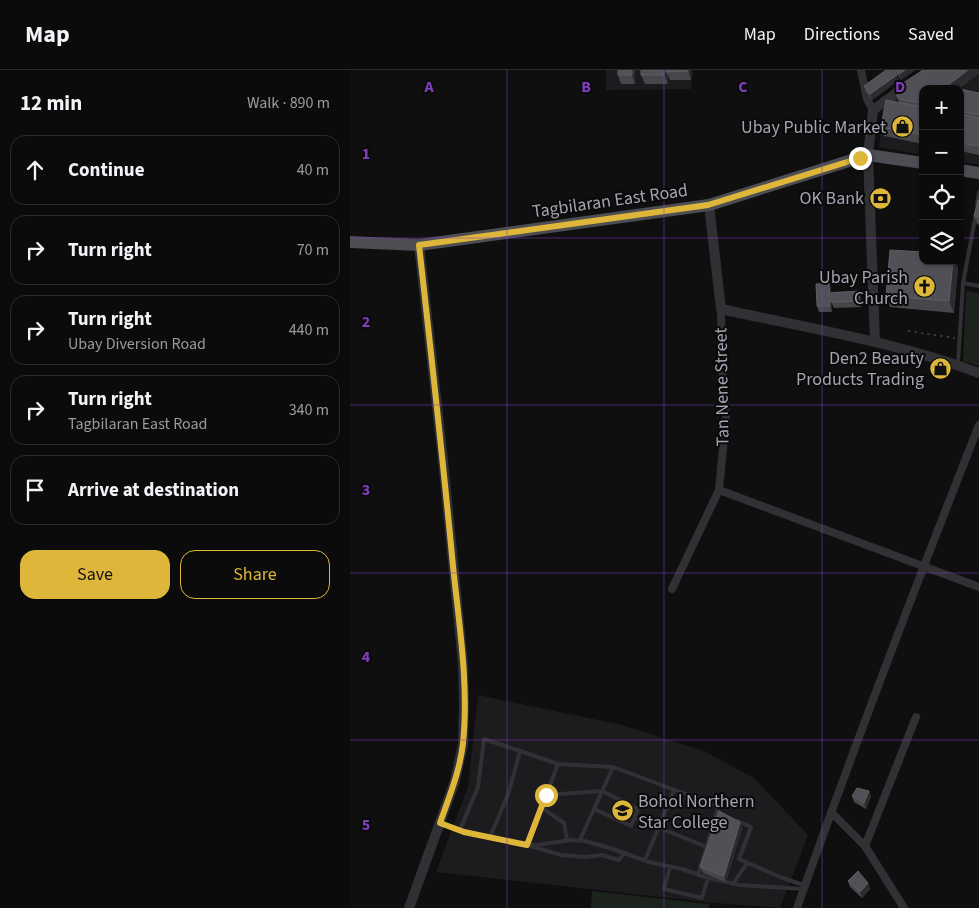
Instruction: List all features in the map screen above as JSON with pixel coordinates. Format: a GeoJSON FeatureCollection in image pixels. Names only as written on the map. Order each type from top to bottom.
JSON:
{"type":"FeatureCollection","features":[{"type":"Feature","properties":{"kind":"main road"},"geometry":{"type":"LineString","coordinates":[[868,155],[919,162]]}},
{"type":"Feature","properties":{"kind":"main road","name":"Tagbilaran East Road"},"geometry":{"type":"LineString","coordinates":[[350,242],[419,245],[708,205],[868,155]]}},
{"type":"Feature","properties":{"kind":"main road"},"geometry":{"type":"LineString","coordinates":[[964,171],[979,173]]}},
{"type":"Feature","properties":{"kind":"street"},"geometry":{"type":"LineString","coordinates":[[861,70],[867,99],[873,110],[868,155],[875,342]]}},
{"type":"Feature","properties":{"kind":"street"},"geometry":{"type":"LineString","coordinates":[[873,110],[916,80]]}},
{"type":"Feature","properties":{"kind":"street","name":"Tan Nene Street"},"geometry":{"type":"LineString","coordinates":[[672,589],[719,490],[726,418],[722,365],[721,310],[708,205]]}},
{"type":"Feature","properties":{"kind":"street"},"geometry":{"type":"LineString","coordinates":[[409,908],[455,781],[463,744],[464,703],[463,664],[443,460],[419,245]]}},
{"type":"Feature","properties":{"kind":"street"},"geometry":{"type":"LineString","coordinates":[[721,310],[875,342],[979,373]]}},
{"type":"Feature","properties":{"kind":"street"},"geometry":{"type":"LineString","coordinates":[[798,908],[831,812],[979,425]]}},
{"type":"Feature","properties":{"kind":"street"},"geometry":{"type":"LineString","coordinates":[[719,490],[979,588]]}},
{"type":"Feature","properties":{"kind":"street"},"geometry":{"type":"LineString","coordinates":[[865,846],[916,717]]}},
{"type":"Feature","properties":{"kind":"street"},"geometry":{"type":"LineString","coordinates":[[831,812],[865,846],[904,908]]}},
{"type":"Feature","properties":{"kind":"lane"},"geometry":{"type":"LineString","coordinates":[[957,365],[963,283],[979,192]]}},
{"type":"Feature","properties":{"kind":"lane"},"geometry":{"type":"LineString","coordinates":[[963,283],[979,286]]}},
{"type":"Feature","properties":{"kind":"lane"},"geometry":{"type":"LineString","coordinates":[[460,830],[478,787],[484,739],[558,764],[613,767],[718,806],[698,875]]}},
{"type":"Feature","properties":{"kind":"lane"},"geometry":{"type":"LineString","coordinates":[[490,837],[509,792],[520,751]]}},
{"type":"Feature","properties":{"kind":"lane"},"geometry":{"type":"LineString","coordinates":[[527,845],[558,764]]}},
{"type":"Feature","properties":{"kind":"lane"},"geometry":{"type":"LineString","coordinates":[[580,840],[613,767]]}},
{"type":"Feature","properties":{"kind":"lane"},"geometry":{"type":"LineString","coordinates":[[644,860],[674,790]]}},
{"type":"Feature","properties":{"kind":"lane"},"geometry":{"type":"LineString","coordinates":[[546,795],[602,791],[638,810],[631,826],[594,809]]}},
{"type":"Feature","properties":{"kind":"lane"},"geometry":{"type":"LineString","coordinates":[[542,807],[564,823],[567,840]]}},
{"type":"Feature","properties":{"kind":"lane"},"geometry":{"type":"LineString","coordinates":[[717,812],[726,816]]}},
{"type":"Feature","properties":{"kind":"lane"},"geometry":{"type":"LineString","coordinates":[[635,818],[707,847]]}},
{"type":"Feature","properties":{"kind":"lane"},"geometry":{"type":"LineString","coordinates":[[734,820],[751,827],[739,859],[805,888]]}},
{"type":"Feature","properties":{"kind":"lane"},"geometry":{"type":"LineString","coordinates":[[440,823],[460,830],[527,845],[561,855],[585,857],[602,855],[619,860],[624,853]]}},
{"type":"Feature","properties":{"kind":"lane"},"geometry":{"type":"LineString","coordinates":[[527,845],[580,840],[644,860],[733,884],[805,888]]}},
{"type":"Feature","properties":{"kind":"lane"},"geometry":{"type":"LineString","coordinates":[[733,884],[747,863]]}},
{"type":"Feature","properties":{"kind":"lane"},"geometry":{"type":"LineString","coordinates":[[670,867],[664,889],[702,898],[708,878]]}},
{"type":"Feature","properties":{"kind":"path"},"geometry":{"type":"LineString","coordinates":[[908,331],[960,339]]}},
{"type":"Feature","properties":{"kind":"shaded area"},"geometry":{"type":"Polygon","coordinates":[[[606,70],[693,70],[691,89],[606,90],[606,70]]]}},
{"type":"Feature","properties":{"kind":"shaded area","name":"Ubay Public Market"},"geometry":{"type":"Polygon","coordinates":[[[979,70],[979,165],[964,163],[964,85],[929,85],[979,70]]]}},
{"type":"Feature","properties":{"kind":"shaded area","name":"Ubay Public Market"},"geometry":{"type":"Polygon","coordinates":[[[919,88],[919,154],[879,147],[883,107],[896,95],[919,88]]]}},
{"type":"Feature","properties":{"kind":"shaded area"},"geometry":{"type":"Polygon","coordinates":[[[966,291],[979,293],[979,366],[963,361],[966,291]]]}},
{"type":"Feature","properties":{"kind":"shaded area","name":"Bohol Northern Star College"},"geometry":{"type":"Polygon","coordinates":[[[478,695],[622,725],[704,751],[754,778],[808,835],[780,908],[715,903],[436,872],[468,787],[478,695]]]}},
{"type":"Feature","properties":{"kind":"shaded area"},"geometry":{"type":"Polygon","coordinates":[[[592,891],[709,904],[709,908],[591,908],[592,891]]]}},
{"type":"Feature","properties":{"kind":"building"},"geometry":{"type":"Polygon","coordinates":[[[618,70],[632,70],[632,75],[618,75],[618,70]]]}},
{"type":"Feature","properties":{"kind":"building"},"geometry":{"type":"Polygon","coordinates":[[[641,70],[664,70],[664,75],[641,75],[641,70]]]}},
{"type":"Feature","properties":{"kind":"building"},"geometry":{"type":"Polygon","coordinates":[[[666,70],[688,70],[688,71],[666,72],[666,70]]]}},
{"type":"Feature","properties":{"kind":"building"},"geometry":{"type":"Polygon","coordinates":[[[886,70],[894,70],[897,75],[870,94],[864,86],[886,70]]]}},
{"type":"Feature","properties":{"kind":"building"},"geometry":{"type":"Polygon","coordinates":[[[896,70],[905,70],[899,74],[896,70]]]}},
{"type":"Feature","properties":{"kind":"building"},"geometry":{"type":"Polygon","coordinates":[[[923,70],[968,70],[948,85],[919,85],[919,102],[899,99],[894,89],[923,70]]]}},
{"type":"Feature","properties":{"kind":"building"},"geometry":{"type":"Polygon","coordinates":[[[964,90],[979,93],[979,115],[964,112],[964,90]]]}},
{"type":"Feature","properties":{"kind":"building"},"geometry":{"type":"Polygon","coordinates":[[[886,100],[919,106],[919,134],[881,127],[886,100]]]}},
{"type":"Feature","properties":{"kind":"building"},"geometry":{"type":"Polygon","coordinates":[[[964,115],[979,118],[979,146],[964,144],[964,115]]]}},
{"type":"Feature","properties":{"kind":"building"},"geometry":{"type":"Polygon","coordinates":[[[979,200],[979,217],[974,216],[979,200]]]}},
{"type":"Feature","properties":{"kind":"building","name":"Ubay Parish Church"},"geometry":{"type":"Polygon","coordinates":[[[890,250],[919,252],[919,265],[953,265],[949,301],[886,296],[890,250]]]}},
{"type":"Feature","properties":{"kind":"building"},"geometry":{"type":"Polygon","coordinates":[[[829,283],[830,306],[817,306],[816,284],[829,283]]]}},
{"type":"Feature","properties":{"kind":"building"},"geometry":{"type":"Polygon","coordinates":[[[859,291],[859,301],[831,302],[831,293],[859,291]]]}},
{"type":"Feature","properties":{"kind":"building"},"geometry":{"type":"Polygon","coordinates":[[[857,788],[869,791],[864,803],[852,796],[857,788]]]}},
{"type":"Feature","properties":{"kind":"building"},"geometry":{"type":"Polygon","coordinates":[[[719,811],[740,822],[724,876],[700,867],[719,811]]]}},
{"type":"Feature","properties":{"kind":"building"},"geometry":{"type":"Polygon","coordinates":[[[858,871],[868,883],[860,892],[848,881],[858,871]]]}},
{"type":"Feature","properties":{"kind":"place","name":"Ubay Public Market"},"geometry":{"type":"Point","coordinates":[902,127]}},
{"type":"Feature","properties":{"kind":"place","name":"OK Bank"},"geometry":{"type":"Point","coordinates":[880,198]}},
{"type":"Feature","properties":{"kind":"place","name":"Ubay Parish Church"},"geometry":{"type":"Point","coordinates":[924,287]}},
{"type":"Feature","properties":{"kind":"place","name":"Den2 Beauty Products Trading"},"geometry":{"type":"Point","coordinates":[940,368]}},
{"type":"Feature","properties":{"kind":"place","name":"Bohol Northern Star College"},"geometry":{"type":"Point","coordinates":[622,811]}},
{"type":"Feature","properties":{"kind":"route"},"geometry":{"type":"LineString","coordinates":[[546,795],[527,845],[464,832],[440,823],[455,781],[463,744],[463,664],[419,245],[708,205],[860,158]]}}]}
